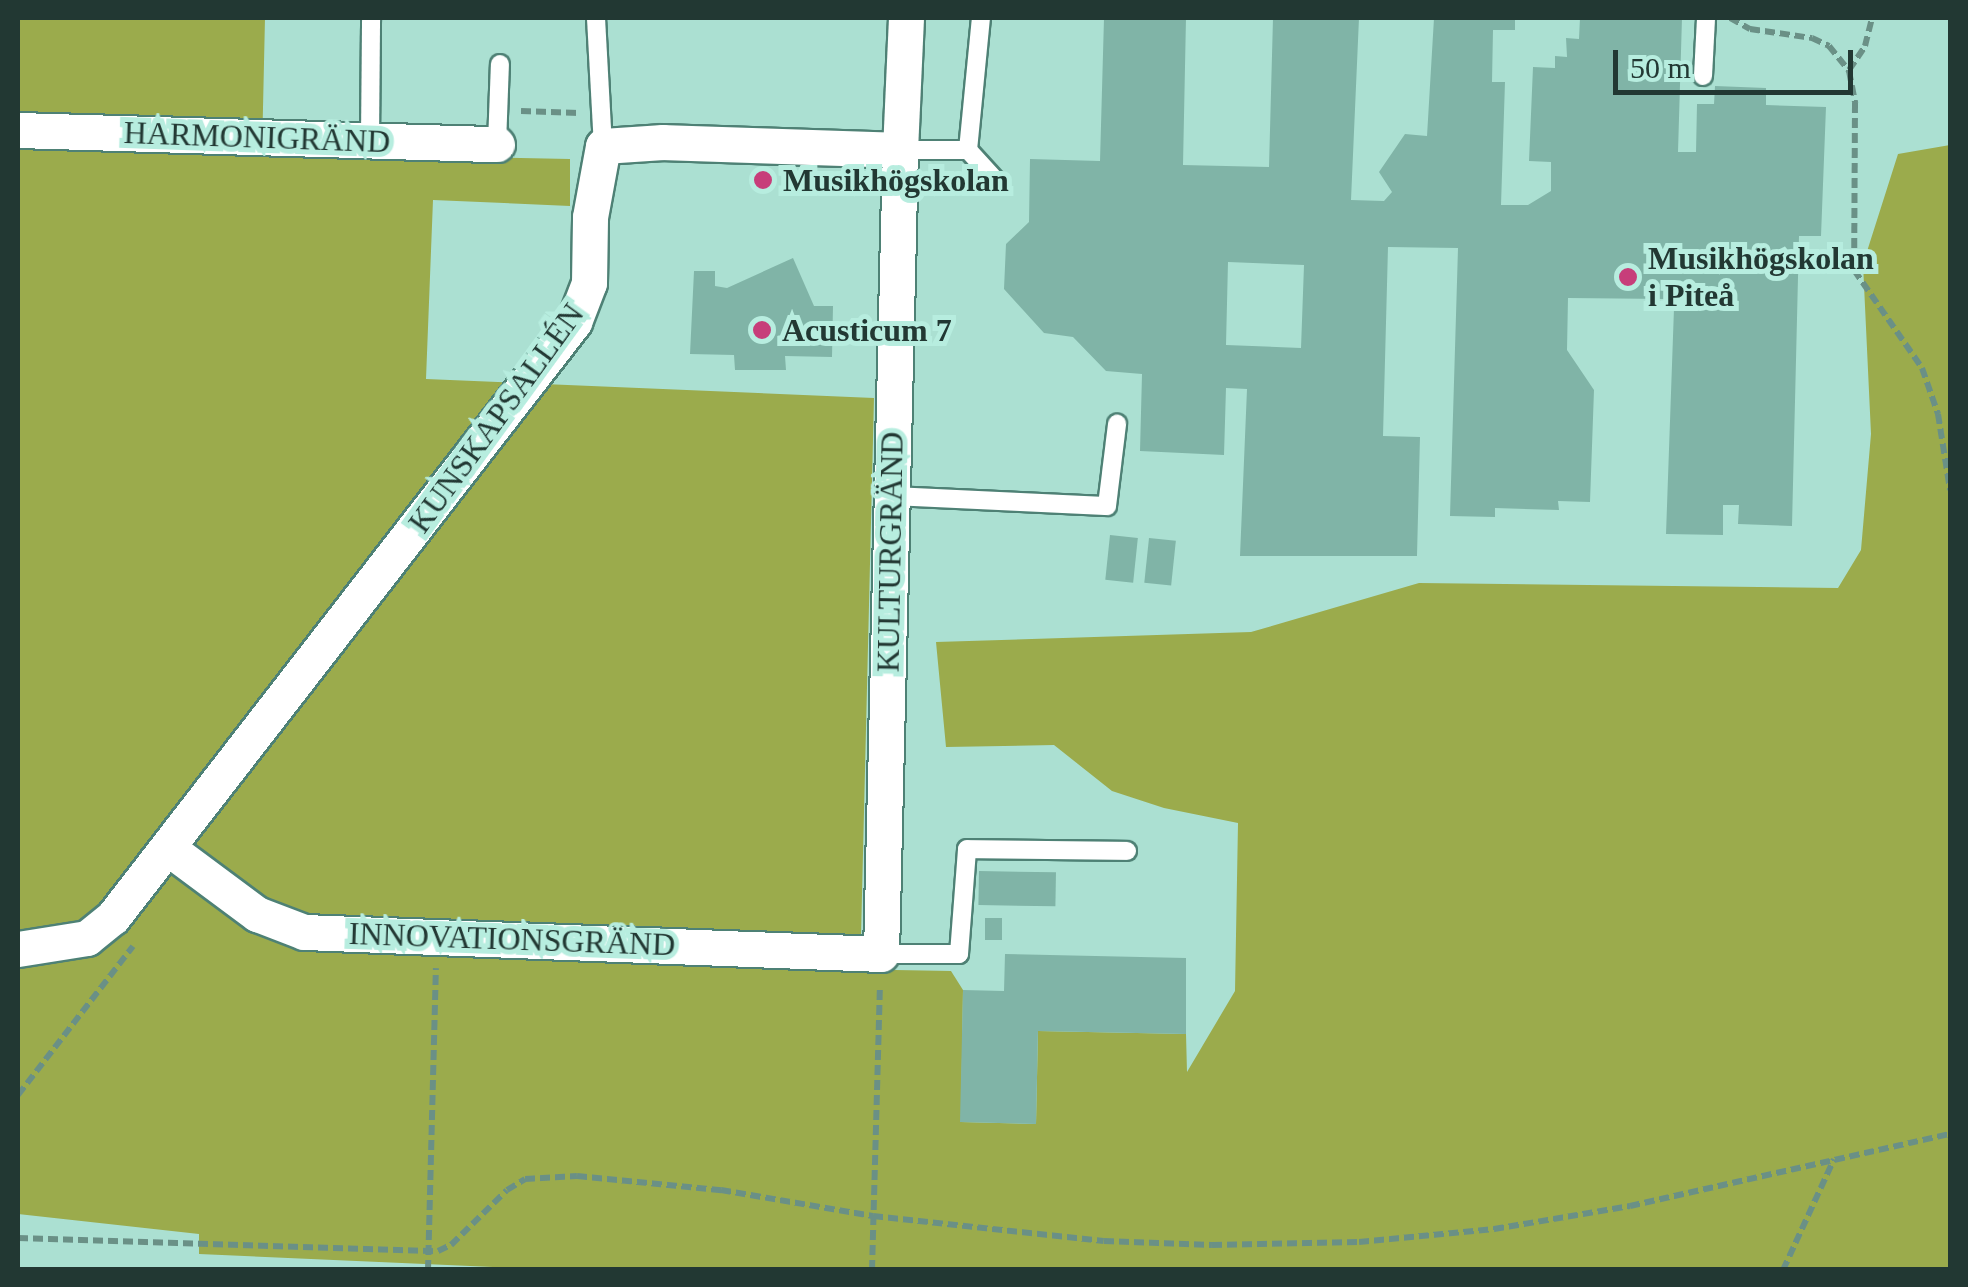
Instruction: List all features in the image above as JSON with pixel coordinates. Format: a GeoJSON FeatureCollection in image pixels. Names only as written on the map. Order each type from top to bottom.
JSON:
{"type":"FeatureCollection","features":[{"type":"Feature","properties":{"kind":"street"},"geometry":{"type":"LineString","coordinates":[[603,146],[663,142],[900,150],[906,18]]}},
{"type":"Feature","properties":{"kind":"street","name":"HARMONIGRÄND"},"geometry":{"type":"LineString","coordinates":[[18,130],[498,144]]}},
{"type":"Feature","properties":{"kind":"street","name":"KUNSKAPSALLÉN"},"geometry":{"type":"LineString","coordinates":[[18,949],[71,942],[100,930],[168,848],[574,322],[588,283],[590,217],[603,146]]}},
{"type":"Feature","properties":{"kind":"street","name":"KULTURGRÄND"},"geometry":{"type":"LineString","coordinates":[[881,954],[900,282],[900,150]]}},
{"type":"Feature","properties":{"kind":"street","name":"INNOVATIONSGRÄND"},"geometry":{"type":"LineString","coordinates":[[168,848],[257,914],[304,932],[881,954]]}},
{"type":"Feature","properties":{"kind":"lane"},"geometry":{"type":"LineString","coordinates":[[370,140],[371,18]]}},
{"type":"Feature","properties":{"kind":"lane"},"geometry":{"type":"LineString","coordinates":[[596,18],[603,146]]}},
{"type":"Feature","properties":{"kind":"lane"},"geometry":{"type":"LineString","coordinates":[[981,18],[968,150],[998,184]]}},
{"type":"Feature","properties":{"kind":"lane"},"geometry":{"type":"LineString","coordinates":[[1703,76],[1706,18]]}},
{"type":"Feature","properties":{"kind":"lane"},"geometry":{"type":"LineString","coordinates":[[498,144],[500,64]]}},
{"type":"Feature","properties":{"kind":"lane"},"geometry":{"type":"LineString","coordinates":[[900,150],[968,150]]}},
{"type":"Feature","properties":{"kind":"lane"},"geometry":{"type":"LineString","coordinates":[[891,496],[1108,506],[1117,424]]}},
{"type":"Feature","properties":{"kind":"lane"},"geometry":{"type":"LineString","coordinates":[[881,954],[959,954],[968,849],[1127,851]]}},
{"type":"Feature","properties":{"kind":"path"},"geometry":{"type":"LineString","coordinates":[[1730,18],[1750,29],[1812,38],[1829,46],[1848,71],[1855,104],[1854,270],[1922,368],[1938,414],[1950,490]]}},
{"type":"Feature","properties":{"kind":"path"},"geometry":{"type":"LineString","coordinates":[[1848,71],[1865,46],[1872,18]]}},
{"type":"Feature","properties":{"kind":"path"},"geometry":{"type":"LineString","coordinates":[[428,1270],[437,937]]}},
{"type":"Feature","properties":{"kind":"path"},"geometry":{"type":"LineString","coordinates":[[872,1270],[881,954]]}},
{"type":"Feature","properties":{"kind":"path"},"geometry":{"type":"LineString","coordinates":[[18,1238],[426,1252],[451,1245],[506,1190],[538,1176],[685,1186],[873,1216],[1104,1240],[1212,1245],[1359,1242],[1546,1221],[1950,1134]]}},
{"type":"Feature","properties":{"kind":"path"},"geometry":{"type":"LineString","coordinates":[[1784,1270],[1834,1158]]}},
{"type":"Feature","properties":{"kind":"green space"},"geometry":{"type":"Polygon","coordinates":[[[18,18],[265,18],[262,153],[570,159],[570,206],[433,200],[426,379],[874,398],[861,936],[895,970],[951,971],[963,990],[961,1122],[1036,1124],[1038,1031],[1186,1034],[1187,1072],[1235,991],[1238,823],[1164,808],[1112,791],[1054,745],[946,747],[936,642],[1251,632],[1419,583],[1838,588],[1861,550],[1871,434],[1863,264],[1898,154],[1950,145],[1950,1269],[536,1269],[199,1254],[199,1234],[18,1214],[18,18]]]}},
{"type":"Feature","properties":{"kind":"building","name":"Musikhögskolan i Piteå"},"geometry":{"type":"Polygon","coordinates":[[[1104,18],[1186,18],[1183,165],[1269,167],[1273,18],[1359,18],[1351,200],[1384,201],[1392,192],[1379,172],[1405,134],[1427,136],[1434,18],[1515,18],[1515,30],[1493,30],[1492,82],[1505,82],[1501,205],[1528,205],[1551,191],[1551,162],[1529,161],[1533,67],[1555,68],[1555,56],[1567,57],[1566,38],[1579,39],[1580,18],[1682,18],[1678,152],[1696,152],[1697,104],[1714,104],[1715,86],[1766,88],[1766,105],[1826,107],[1821,236],[1799,236],[1792,526],[1738,524],[1739,505],[1723,505],[1723,535],[1666,534],[1674,308],[1666,299],[1568,298],[1567,350],[1594,390],[1590,502],[1558,501],[1559,510],[1495,508],[1495,517],[1450,516],[1458,248],[1388,247],[1383,436],[1420,437],[1417,556],[1240,556],[1247,389],[1226,388],[1224,455],[1140,451],[1142,374],[1106,371],[1073,337],[1044,333],[1004,289],[1006,244],[1029,222],[1030,159],[1100,161],[1104,18]],[[1228,262],[1226,345],[1301,348],[1304,265],[1228,262]]]}},
{"type":"Feature","properties":{"kind":"building","name":"Acusticum 7"},"geometry":{"type":"Polygon","coordinates":[[[793,258],[814,306],[833,306],[832,357],[785,356],[786,370],[735,370],[734,355],[690,354],[694,271],[715,271],[715,286],[727,288],[793,258]]]}},
{"type":"Feature","properties":{"kind":"building"},"geometry":{"type":"Polygon","coordinates":[[[1110,535],[1138,538],[1133,583],[1105,580],[1110,535]]]}},
{"type":"Feature","properties":{"kind":"building"},"geometry":{"type":"Polygon","coordinates":[[[1149,538],[1176,541],[1171,586],[1144,583],[1149,538]]]}},
{"type":"Feature","properties":{"kind":"building"},"geometry":{"type":"Polygon","coordinates":[[[979,871],[1056,872],[1055,906],[978,905],[979,871]]]}},
{"type":"Feature","properties":{"kind":"building"},"geometry":{"type":"Polygon","coordinates":[[[985,918],[1002,918],[1002,940],[985,940],[985,918]]]}},
{"type":"Feature","properties":{"kind":"building"},"geometry":{"type":"Polygon","coordinates":[[[1005,954],[1186,958],[1186,1034],[1038,1031],[1036,1124],[960,1122],[963,990],[1004,991],[1005,954]]]}},
{"type":"Feature","properties":{"kind":"place","name":"Musikhögskolan"},"geometry":{"type":"Point","coordinates":[763,180]}},
{"type":"Feature","properties":{"kind":"place","name":"Musikhögskolan i Piteå"},"geometry":{"type":"Point","coordinates":[1628,277]}},
{"type":"Feature","properties":{"kind":"place","name":"Acusticum 7"},"geometry":{"type":"Point","coordinates":[762,330]}}]}
